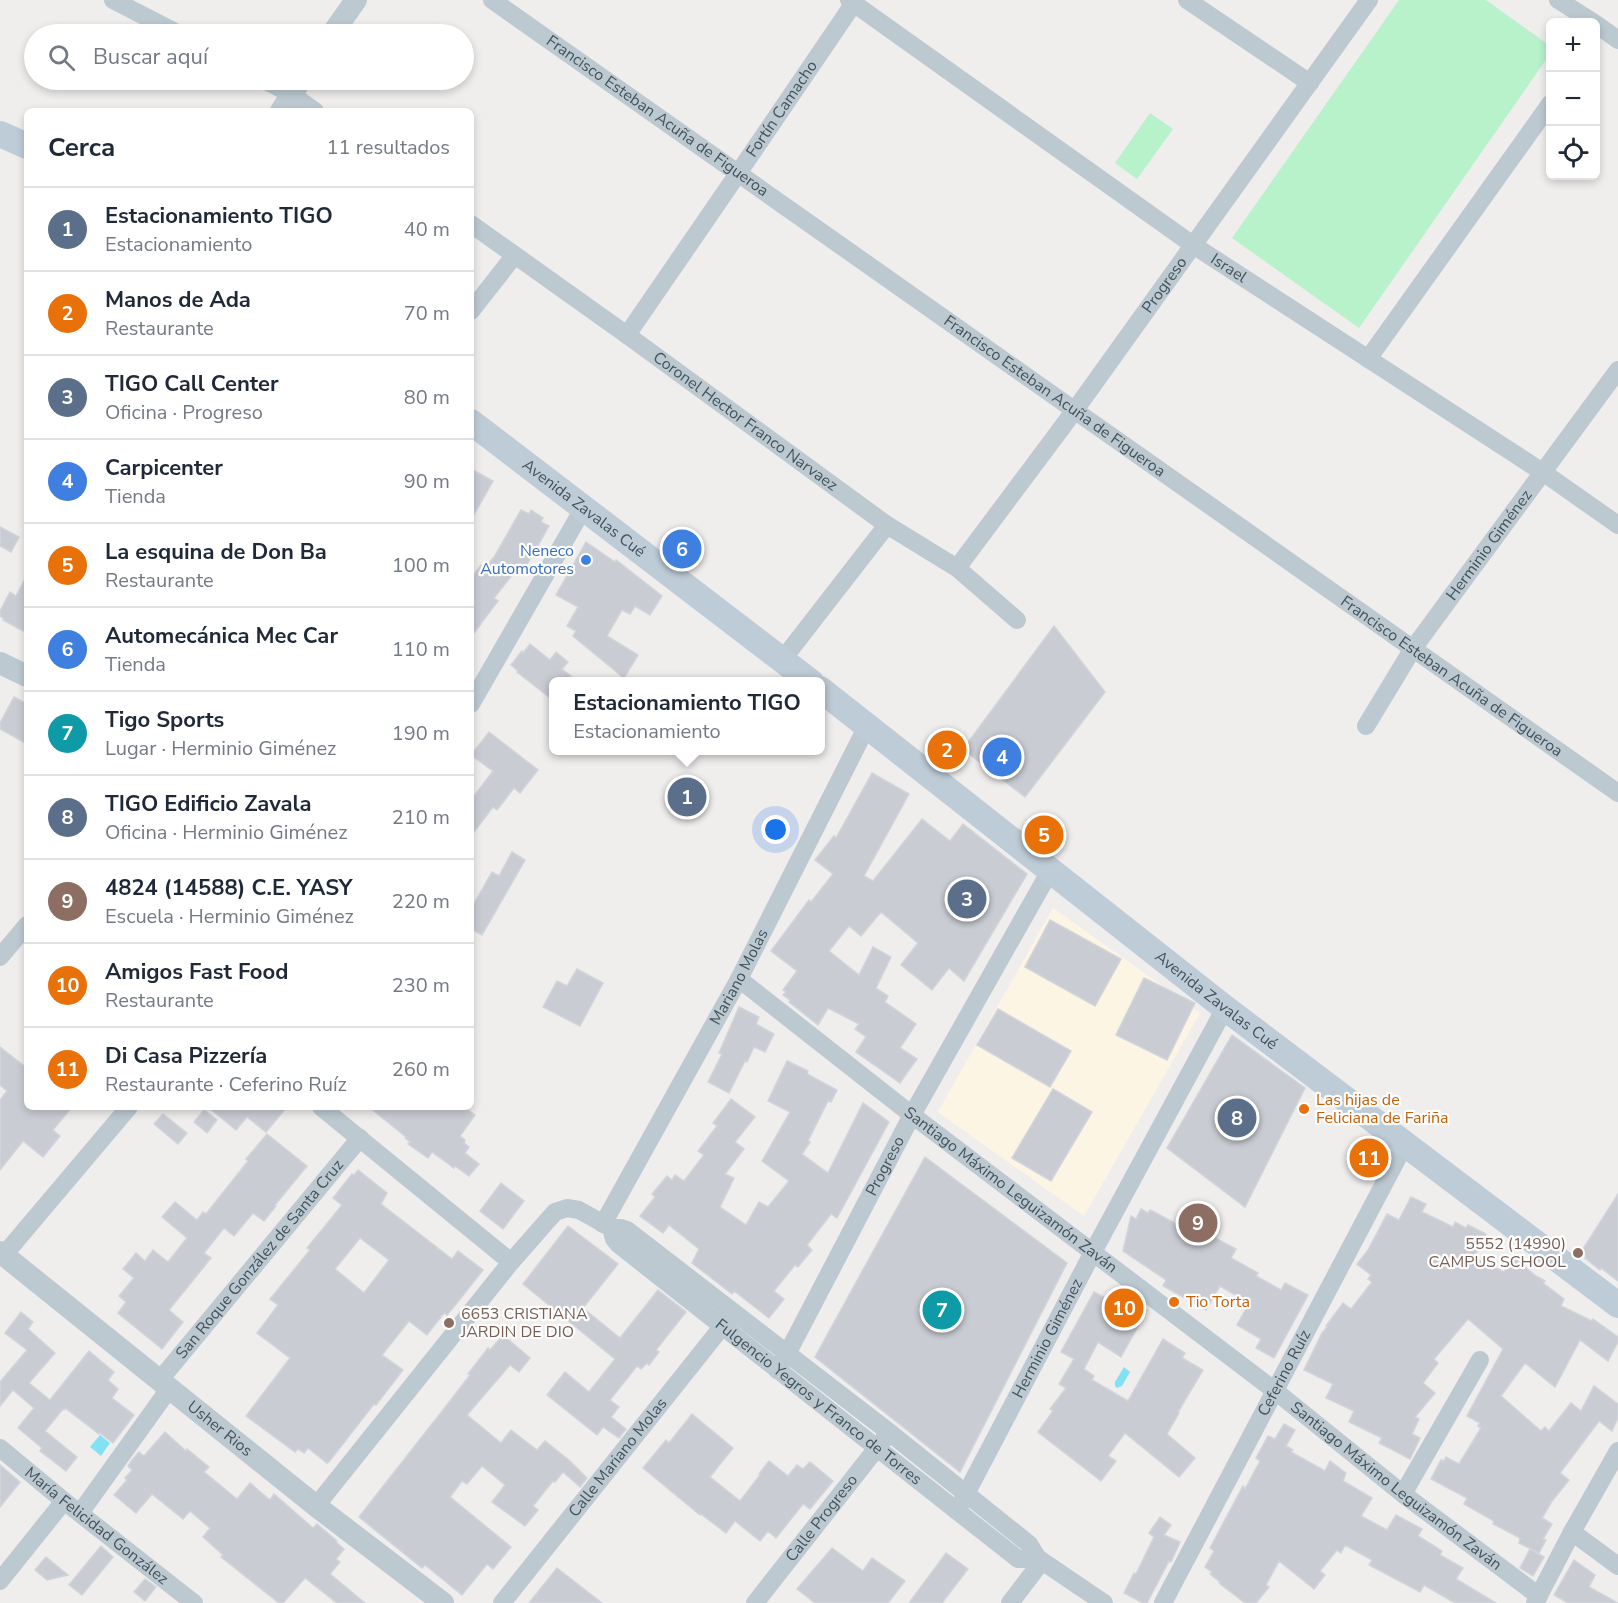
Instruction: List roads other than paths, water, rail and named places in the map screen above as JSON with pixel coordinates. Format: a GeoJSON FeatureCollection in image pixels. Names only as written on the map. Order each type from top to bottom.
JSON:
{"type":"FeatureCollection","features":[{"type":"Feature","properties":{"kind":"main road"},"geometry":{"type":"LineString","coordinates":[[0,134],[24,145]]}},
{"type":"Feature","properties":{"kind":"main road","name":"Avenida Zavalas Cué"},"geometry":{"type":"LineString","coordinates":[[474,424],[806,677]]}},
{"type":"Feature","properties":{"kind":"main road","name":"Avenida Zavalas Cué"},"geometry":{"type":"LineString","coordinates":[[825,693],[1225,1008],[1618,1305]]}},
{"type":"Feature","properties":{"kind":"street"},"geometry":{"type":"LineString","coordinates":[[113,0],[160,24]]}},
{"type":"Feature","properties":{"kind":"street"},"geometry":{"type":"LineString","coordinates":[[339,24],[356,0]]}},
{"type":"Feature","properties":{"kind":"street","name":"Francisco Esteban Acuña de Figueroa"},"geometry":{"type":"LineString","coordinates":[[492,0],[1618,793]]}},
{"type":"Feature","properties":{"kind":"street"},"geometry":{"type":"LineString","coordinates":[[1187,0],[1310,83]]}},
{"type":"Feature","properties":{"kind":"street","name":"Progreso"},"geometry":{"type":"LineString","coordinates":[[957,568],[1075,410],[1369,0]]}},
{"type":"Feature","properties":{"kind":"street"},"geometry":{"type":"LineString","coordinates":[[1558,0],[1601,32]]}},
{"type":"Feature","properties":{"kind":"street","name":"Fortín Camacho"},"geometry":{"type":"LineString","coordinates":[[627,335],[739,172],[852,1]]}},
{"type":"Feature","properties":{"kind":"street","name":"Israel"},"geometry":{"type":"LineString","coordinates":[[852,1],[1194,245],[1544,473],[1618,525]]}},
{"type":"Feature","properties":{"kind":"street"},"geometry":{"type":"LineString","coordinates":[[291,95],[310,108]]}},
{"type":"Feature","properties":{"kind":"street"},"geometry":{"type":"LineString","coordinates":[[1368,359],[1546,111]]}},
{"type":"Feature","properties":{"kind":"street","name":"Coronel Hector Franco Narvaez"},"geometry":{"type":"LineString","coordinates":[[474,227],[627,335],[887,525],[957,568],[1017,620]]}},
{"type":"Feature","properties":{"kind":"street"},"geometry":{"type":"LineString","coordinates":[[474,306],[514,256]]}},
{"type":"Feature","properties":{"kind":"street","name":"Herminio Giménez"},"geometry":{"type":"LineString","coordinates":[[1366,726],[1412,650],[1618,370]]}},
{"type":"Feature","properties":{"kind":"street"},"geometry":{"type":"LineString","coordinates":[[474,699],[583,509]]}},
{"type":"Feature","properties":{"kind":"street"},"geometry":{"type":"LineString","coordinates":[[783,659],[887,525]]}},
{"type":"Feature","properties":{"kind":"street"},"geometry":{"type":"LineString","coordinates":[[0,663],[24,675]]}},
{"type":"Feature","properties":{"kind":"street","name":"Mariano Molas"},"geometry":{"type":"LineString","coordinates":[[607,1226],[739,979],[867,726]]}},
{"type":"Feature","properties":{"kind":"street","name":"Progreso"},"geometry":{"type":"LineString","coordinates":[[777,1370],[912,1114],[1050,871]]}},
{"type":"Feature","properties":{"kind":"street"},"geometry":{"type":"LineString","coordinates":[[0,957],[24,929]]}},
{"type":"Feature","properties":{"kind":"street","name":"Santiago Máximo Leguizamón Zaván"},"geometry":{"type":"LineString","coordinates":[[739,979],[1274,1390],[1537,1600]]}},
{"type":"Feature","properties":{"kind":"street","name":"Herminio Giménez"},"geometry":{"type":"LineString","coordinates":[[957,1511],[1225,1008]]}},
{"type":"Feature","properties":{"kind":"street"},"geometry":{"type":"LineString","coordinates":[[2,1254],[126,1110]]}},
{"type":"Feature","properties":{"kind":"street"},"geometry":{"type":"LineString","coordinates":[[316,1506],[511,1262],[325,1110]]}},
{"type":"Feature","properties":{"kind":"street","name":"San Roque González de Santa Cruz"},"geometry":{"type":"LineString","coordinates":[[80,1513],[164,1385],[360,1138]]}},
{"type":"Feature","properties":{"kind":"street","name":"Ceferino Ruíz"},"geometry":{"type":"LineString","coordinates":[[1162,1603],[1405,1144]]}},
{"type":"Feature","properties":{"kind":"street","name":"Fulgencio Yegros y Franco de Torres"},"geometry":{"type":"LineString","coordinates":[[511,1262],[555,1212],[567,1208],[579,1210],[607,1226],[627,1230],[728,1319],[777,1370],[1018,1559],[1040,1559]]}},
{"type":"Feature","properties":{"kind":"street","name":"Usher Rios"},"geometry":{"type":"LineString","coordinates":[[2,1254],[316,1506],[443,1603]]}},
{"type":"Feature","properties":{"kind":"street","name":"Fulgencio Yegros y Franco de Torres"},"geometry":{"type":"LineString","coordinates":[[728,1319],[787,1354],[1029,1544],[1040,1559],[1104,1603]]}},
{"type":"Feature","properties":{"kind":"street","name":"Calle Mariano Molas"},"geometry":{"type":"LineString","coordinates":[[502,1603],[728,1319]]}},
{"type":"Feature","properties":{"kind":"street"},"geometry":{"type":"LineString","coordinates":[[1404,1494],[1480,1360]]}},
{"type":"Feature","properties":{"kind":"street","name":"Calle Progreso"},"geometry":{"type":"LineString","coordinates":[[755,1603],[889,1432]]}},
{"type":"Feature","properties":{"kind":"street","name":"María Felicidad González"},"geometry":{"type":"LineString","coordinates":[[0,1448],[194,1603]]}},
{"type":"Feature","properties":{"kind":"street"},"geometry":{"type":"LineString","coordinates":[[1537,1600],[1618,1451]]}},
{"type":"Feature","properties":{"kind":"street"},"geometry":{"type":"LineString","coordinates":[[0,1581],[64,1500]]}},
{"type":"Feature","properties":{"kind":"street"},"geometry":{"type":"LineString","coordinates":[[1572,1532],[1618,1566]]}},
{"type":"Feature","properties":{"kind":"street"},"geometry":{"type":"LineString","coordinates":[[1010,1603],[1040,1559]]}},
{"type":"Feature","properties":{"kind":"water"},"geometry":{"type":"Polygon","coordinates":[[[1124,1367],[1130,1372],[1122,1386],[1117,1388],[1115,1382],[1124,1367]]]}},
{"type":"Feature","properties":{"kind":"water"},"geometry":{"type":"Polygon","coordinates":[[[100,1435],[110,1443],[101,1456],[90,1447],[100,1435]]]}},
{"type":"Feature","properties":{"kind":"place","name":"Automecánica Mec Car"},"geometry":{"type":"Point","coordinates":[682,549]}},
{"type":"Feature","properties":{"kind":"place","name":"Neneco Automotores"},"geometry":{"type":"Point","coordinates":[586,560]}},
{"type":"Feature","properties":{"kind":"place","name":"Manos de Ada"},"geometry":{"type":"Point","coordinates":[947,750]}},
{"type":"Feature","properties":{"kind":"place","name":"Carpicenter"},"geometry":{"type":"Point","coordinates":[1002,757]}},
{"type":"Feature","properties":{"kind":"place","name":"Estacionamiento TIGO"},"geometry":{"type":"Point","coordinates":[687,797]}},
{"type":"Feature","properties":{"kind":"place","name":"La esquina de Don Ba"},"geometry":{"type":"Point","coordinates":[1044,835]}},
{"type":"Feature","properties":{"kind":"place","name":"TIGO Call Center"},"geometry":{"type":"Point","coordinates":[967,899]}},
{"type":"Feature","properties":{"kind":"place","name":"Las hijas de Feliciana de Fariña"},"geometry":{"type":"Point","coordinates":[1304,1109]}},
{"type":"Feature","properties":{"kind":"place","name":"TIGO Edificio Zavala"},"geometry":{"type":"Point","coordinates":[1237,1118]}},
{"type":"Feature","properties":{"kind":"place","name":"Di Casa Pizzería"},"geometry":{"type":"Point","coordinates":[1369,1158]}},
{"type":"Feature","properties":{"kind":"place","name":"4824 (14588) C.E. YASY"},"geometry":{"type":"Point","coordinates":[1198,1223]}},
{"type":"Feature","properties":{"kind":"place","name":"5552 (14990) CAMPUS SCHOOL"},"geometry":{"type":"Point","coordinates":[1578,1253]}},
{"type":"Feature","properties":{"kind":"place","name":"Tio Torta"},"geometry":{"type":"Point","coordinates":[1174,1302]}},
{"type":"Feature","properties":{"kind":"place","name":"Amigos Fast Food"},"geometry":{"type":"Point","coordinates":[1124,1308]}},
{"type":"Feature","properties":{"kind":"place","name":"Tigo Sports"},"geometry":{"type":"Point","coordinates":[942,1310]}},
{"type":"Feature","properties":{"kind":"place","name":"6653 CRISTIANA JARDIN DE DIO"},"geometry":{"type":"Point","coordinates":[449,1323]}}]}
